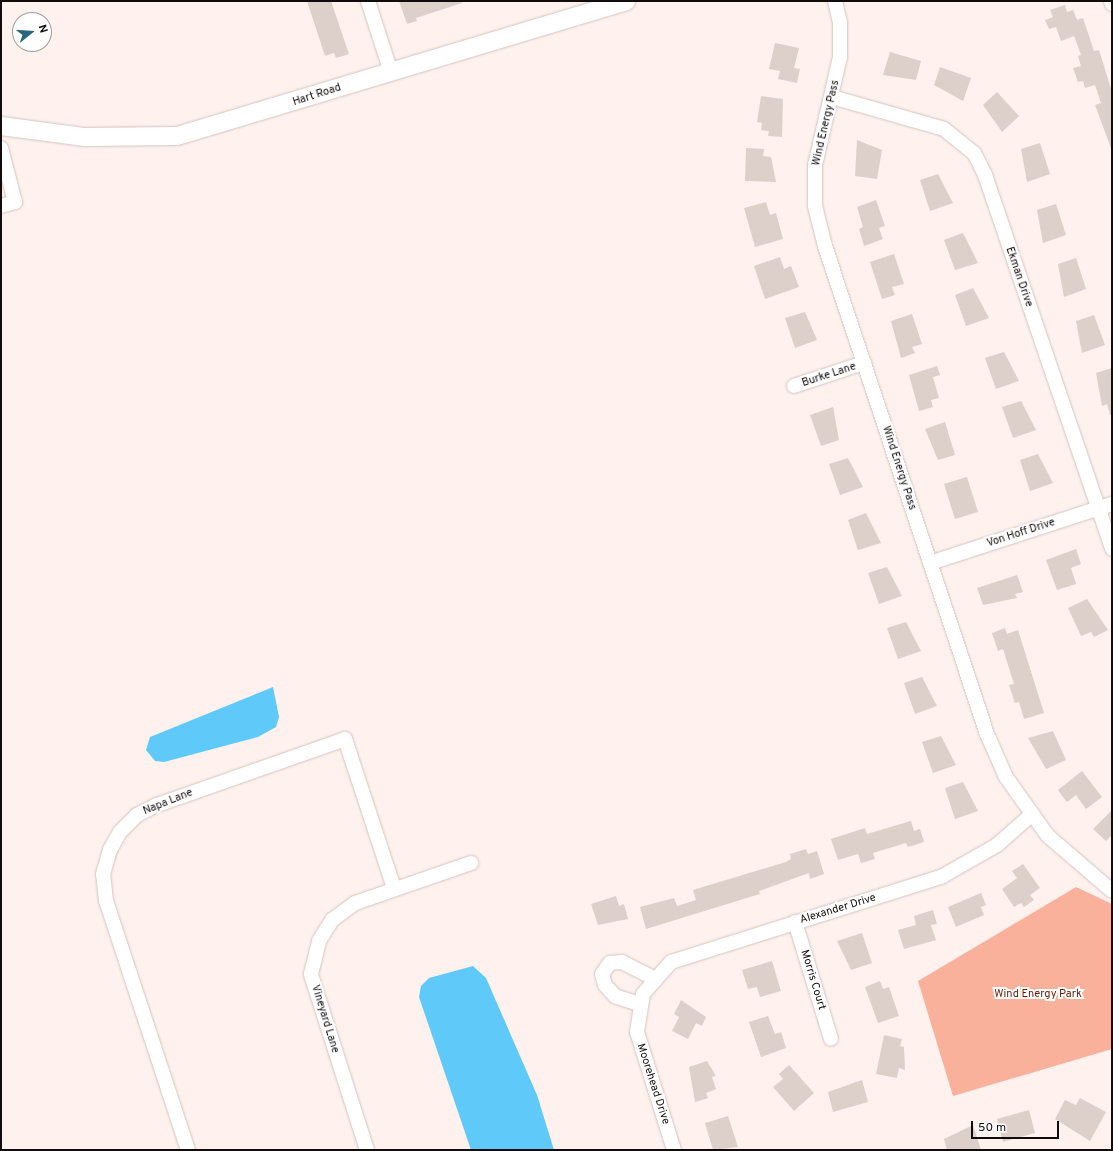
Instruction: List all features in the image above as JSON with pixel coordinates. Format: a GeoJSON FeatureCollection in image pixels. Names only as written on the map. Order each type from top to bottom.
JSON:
{"type":"FeatureCollection","features":[{"type":"Feature","properties":{"kind":"street"},"geometry":{"type":"LineString","coordinates":[[368,1],[391,72]]}},
{"type":"Feature","properties":{"kind":"street","name":"Hart Road"},"geometry":{"type":"LineString","coordinates":[[1,126],[85,137],[177,136],[626,1]]}},
{"type":"Feature","properties":{"kind":"street","name":"Wind Energy Pass"},"geometry":{"type":"LineString","coordinates":[[834,1],[840,23],[840,57],[832,97],[815,165],[815,206],[864,363],[987,734],[1006,777],[1031,815],[1065,854],[1112,891]]}},
{"type":"Feature","properties":{"kind":"street","name":"Ekman Drive"},"geometry":{"type":"LineString","coordinates":[[832,97],[944,129],[974,152],[985,175],[1112,549]]}},
{"type":"Feature","properties":{"kind":"street"},"geometry":{"type":"LineString","coordinates":[[1,148],[15,202],[1,206]]}},
{"type":"Feature","properties":{"kind":"street","name":"Burke Lane"},"geometry":{"type":"LineString","coordinates":[[794,386],[864,363]]}},
{"type":"Feature","properties":{"kind":"street","name":"Von Hoff Drive"},"geometry":{"type":"LineString","coordinates":[[930,563],[1112,504]]}},
{"type":"Feature","properties":{"kind":"street","name":"Napa Lane"},"geometry":{"type":"LineString","coordinates":[[188,1150],[106,901],[103,874],[110,850],[120,832],[137,815],[157,805],[344,739],[394,888]]}},
{"type":"Feature","properties":{"kind":"street","name":"Alexander Drive"},"geometry":{"type":"LineString","coordinates":[[641,999],[671,962],[684,956],[941,877],[997,845],[1031,815]]}},
{"type":"Feature","properties":{"kind":"street","name":"Vineyard Lane"},"geometry":{"type":"LineString","coordinates":[[367,1150],[316,994],[312,960],[319,941],[332,920],[355,902],[471,863]]}},
{"type":"Feature","properties":{"kind":"street","name":"Morris Court"},"geometry":{"type":"LineString","coordinates":[[795,922],[831,1039]]}},
{"type":"Feature","properties":{"kind":"street"},"geometry":{"type":"LineString","coordinates":[[641,999],[615,996],[605,985],[602,974],[610,963],[622,962],[656,979]]}},
{"type":"Feature","properties":{"kind":"street","name":"Moorehead Drive"},"geometry":{"type":"LineString","coordinates":[[641,999],[640,1046],[674,1150]]}},
{"type":"Feature","properties":{"kind":"green space","name":"Wind Energy Park"},"geometry":{"type":"Polygon","coordinates":[[[1076,887],[1112,904],[1112,1049],[953,1096],[918,981],[1076,887]]]}},
{"type":"Feature","properties":{"kind":"water"},"geometry":{"type":"Polygon","coordinates":[[[273,687],[279,717],[276,727],[258,737],[164,762],[155,761],[146,750],[150,737],[273,687]]]}},
{"type":"Feature","properties":{"kind":"water"},"geometry":{"type":"Polygon","coordinates":[[[473,966],[486,978],[537,1095],[554,1150],[471,1150],[419,997],[421,986],[429,978],[473,966]]]}},
{"type":"Feature","properties":{"kind":"building"},"geometry":{"type":"Polygon","coordinates":[[[307,1],[331,1],[349,54],[336,58],[334,53],[325,56],[307,1]]]}},
{"type":"Feature","properties":{"kind":"building"},"geometry":{"type":"Polygon","coordinates":[[[399,1],[461,1],[462,3],[416,18],[417,21],[407,24],[399,1]]]}},
{"type":"Feature","properties":{"kind":"building"},"geometry":{"type":"Polygon","coordinates":[[[1065,5],[1067,12],[1073,10],[1077,20],[1083,18],[1094,51],[1099,50],[1112,92],[1112,151],[1095,105],[1101,103],[1095,85],[1085,88],[1083,81],[1078,82],[1073,68],[1081,66],[1078,56],[1081,55],[1074,36],[1061,41],[1056,27],[1049,29],[1045,20],[1053,17],[1050,10],[1065,5]]]}},
{"type":"Feature","properties":{"kind":"building"},"geometry":{"type":"Polygon","coordinates":[[[775,43],[799,48],[794,68],[800,69],[797,83],[778,79],[780,71],[769,69],[775,43]]]}},
{"type":"Feature","properties":{"kind":"building"},"geometry":{"type":"Polygon","coordinates":[[[890,52],[921,61],[916,80],[883,75],[890,52]]]}},
{"type":"Feature","properties":{"kind":"building"},"geometry":{"type":"Polygon","coordinates":[[[940,67],[971,78],[963,101],[934,85],[940,67]]]}},
{"type":"Feature","properties":{"kind":"building"},"geometry":{"type":"Polygon","coordinates":[[[997,92],[1019,116],[1002,132],[983,105],[997,92]]]}},
{"type":"Feature","properties":{"kind":"building"},"geometry":{"type":"Polygon","coordinates":[[[761,96],[783,99],[782,137],[768,136],[769,131],[761,130],[762,123],[757,122],[761,96]]]}},
{"type":"Feature","properties":{"kind":"building"},"geometry":{"type":"Polygon","coordinates":[[[857,140],[882,150],[877,179],[855,176],[857,140]]]}},
{"type":"Feature","properties":{"kind":"building"},"geometry":{"type":"Polygon","coordinates":[[[1040,143],[1050,174],[1027,182],[1021,149],[1040,143]]]}},
{"type":"Feature","properties":{"kind":"building"},"geometry":{"type":"Polygon","coordinates":[[[746,148],[764,149],[763,156],[771,157],[776,182],[745,181],[746,148]]]}},
{"type":"Feature","properties":{"kind":"building"},"geometry":{"type":"Polygon","coordinates":[[[938,174],[953,203],[930,211],[920,180],[938,174]]]}},
{"type":"Feature","properties":{"kind":"building"},"geometry":{"type":"Polygon","coordinates":[[[876,200],[885,226],[879,228],[883,239],[864,246],[859,229],[863,227],[857,207],[876,200]]]}},
{"type":"Feature","properties":{"kind":"building"},"geometry":{"type":"Polygon","coordinates":[[[766,202],[770,215],[776,213],[783,239],[755,247],[744,208],[766,202]]]}},
{"type":"Feature","properties":{"kind":"building"},"geometry":{"type":"Polygon","coordinates":[[[1056,204],[1066,235],[1043,243],[1037,210],[1056,204]]]}},
{"type":"Feature","properties":{"kind":"building"},"geometry":{"type":"Polygon","coordinates":[[[963,233],[978,263],[955,270],[944,240],[963,233]]]}},
{"type":"Feature","properties":{"kind":"building"},"geometry":{"type":"Polygon","coordinates":[[[894,254],[904,284],[892,287],[895,295],[882,299],[870,262],[894,254]]]}},
{"type":"Feature","properties":{"kind":"building"},"geometry":{"type":"Polygon","coordinates":[[[780,257],[784,269],[791,266],[799,287],[765,299],[754,266],[780,257]]]}},
{"type":"Feature","properties":{"kind":"building"},"geometry":{"type":"Polygon","coordinates":[[[1076,258],[1086,289],[1064,297],[1058,264],[1076,258]]]}},
{"type":"Feature","properties":{"kind":"building"},"geometry":{"type":"Polygon","coordinates":[[[973,288],[989,318],[966,326],[955,295],[973,288]]]}},
{"type":"Feature","properties":{"kind":"building"},"geometry":{"type":"Polygon","coordinates":[[[805,312],[817,340],[795,348],[785,318],[805,312]]]}},
{"type":"Feature","properties":{"kind":"building"},"geometry":{"type":"Polygon","coordinates":[[[912,314],[922,344],[912,347],[915,353],[901,358],[891,321],[912,314]]]}},
{"type":"Feature","properties":{"kind":"building"},"geometry":{"type":"Polygon","coordinates":[[[1094,315],[1105,345],[1082,353],[1076,321],[1094,315]]]}},
{"type":"Feature","properties":{"kind":"building"},"geometry":{"type":"Polygon","coordinates":[[[1004,352],[1019,381],[996,389],[985,358],[1004,352]]]}},
{"type":"Feature","properties":{"kind":"building"},"geometry":{"type":"Polygon","coordinates":[[[937,366],[940,375],[933,377],[939,398],[931,400],[933,407],[919,411],[909,375],[937,366]]]}},
{"type":"Feature","properties":{"kind":"building"},"geometry":{"type":"Polygon","coordinates":[[[1112,368],[1112,415],[1110,415],[1107,404],[1102,406],[1096,373],[1112,368]]]}},
{"type":"Feature","properties":{"kind":"building"},"geometry":{"type":"Polygon","coordinates":[[[1021,401],[1036,430],[1013,438],[1002,407],[1021,401]]]}},
{"type":"Feature","properties":{"kind":"building"},"geometry":{"type":"Polygon","coordinates":[[[833,407],[839,440],[821,446],[810,415],[833,407]]]}},
{"type":"Feature","properties":{"kind":"building"},"geometry":{"type":"Polygon","coordinates":[[[945,422],[955,455],[938,460],[925,429],[945,422]]]}},
{"type":"Feature","properties":{"kind":"building"},"geometry":{"type":"Polygon","coordinates":[[[1038,454],[1053,483],[1030,491],[1020,460],[1038,454]]]}},
{"type":"Feature","properties":{"kind":"building"},"geometry":{"type":"Polygon","coordinates":[[[848,458],[863,487],[840,495],[829,464],[848,458]]]}},
{"type":"Feature","properties":{"kind":"building"},"geometry":{"type":"Polygon","coordinates":[[[967,477],[978,512],[955,519],[944,484],[967,477]]]}},
{"type":"Feature","properties":{"kind":"building"},"geometry":{"type":"Polygon","coordinates":[[[866,513],[881,543],[858,550],[848,520],[866,513]]]}},
{"type":"Feature","properties":{"kind":"building"},"geometry":{"type":"Polygon","coordinates":[[[1076,549],[1081,564],[1071,568],[1076,584],[1057,590],[1046,560],[1076,549]]]}},
{"type":"Feature","properties":{"kind":"building"},"geometry":{"type":"Polygon","coordinates":[[[887,567],[902,596],[879,604],[868,573],[887,567]]]}},
{"type":"Feature","properties":{"kind":"building"},"geometry":{"type":"Polygon","coordinates":[[[1017,575],[1023,592],[1015,594],[1017,598],[983,605],[977,588],[1017,575]]]}},
{"type":"Feature","properties":{"kind":"building"},"geometry":{"type":"Polygon","coordinates":[[[1087,599],[1108,630],[1094,637],[1091,632],[1081,636],[1068,608],[1087,599]]]}},
{"type":"Feature","properties":{"kind":"building"},"geometry":{"type":"Polygon","coordinates":[[[906,622],[921,651],[898,659],[887,628],[906,622]]]}},
{"type":"Feature","properties":{"kind":"building"},"geometry":{"type":"Polygon","coordinates":[[[1005,628],[1007,634],[1018,630],[1044,713],[1024,719],[1019,702],[1015,703],[1009,685],[1014,684],[1003,649],[998,651],[992,633],[1005,628]]]}},
{"type":"Feature","properties":{"kind":"building"},"geometry":{"type":"Polygon","coordinates":[[[922,677],[937,706],[915,714],[904,683],[922,677]]]}},
{"type":"Feature","properties":{"kind":"building"},"geometry":{"type":"Polygon","coordinates":[[[1053,731],[1066,760],[1046,769],[1028,738],[1053,731]]]}},
{"type":"Feature","properties":{"kind":"building"},"geometry":{"type":"Polygon","coordinates":[[[941,736],[956,765],[933,773],[922,742],[941,736]]]}},
{"type":"Feature","properties":{"kind":"building"},"geometry":{"type":"Polygon","coordinates":[[[1082,771],[1102,797],[1086,809],[1076,795],[1067,802],[1058,790],[1082,771]]]}},
{"type":"Feature","properties":{"kind":"building"},"geometry":{"type":"Polygon","coordinates":[[[963,782],[978,811],[955,819],[945,788],[963,782]]]}},
{"type":"Feature","properties":{"kind":"building"},"geometry":{"type":"Polygon","coordinates":[[[1112,810],[1112,835],[1106,841],[1093,829],[1112,810]]]}},
{"type":"Feature","properties":{"kind":"building"},"geometry":{"type":"Polygon","coordinates":[[[911,821],[914,831],[920,829],[924,842],[908,847],[906,843],[873,853],[875,859],[861,863],[858,854],[838,860],[831,839],[865,828],[867,834],[911,821]]]}},
{"type":"Feature","properties":{"kind":"building"},"geometry":{"type":"Polygon","coordinates":[[[806,849],[808,854],[817,851],[824,874],[810,879],[809,873],[759,891],[760,894],[646,929],[640,907],[674,898],[677,906],[696,900],[693,890],[786,862],[791,859],[790,854],[806,849]]]}},
{"type":"Feature","properties":{"kind":"building"},"geometry":{"type":"Polygon","coordinates":[[[1023,864],[1040,888],[1030,895],[1034,900],[1024,907],[1021,903],[1014,907],[1002,889],[1017,878],[1012,871],[1023,864]]]}},
{"type":"Feature","properties":{"kind":"building"},"geometry":{"type":"Polygon","coordinates":[[[981,893],[986,905],[981,907],[984,915],[956,927],[948,907],[981,893]]]}},
{"type":"Feature","properties":{"kind":"building"},"geometry":{"type":"Polygon","coordinates":[[[616,896],[619,906],[624,904],[628,919],[598,925],[591,904],[616,896]]]}},
{"type":"Feature","properties":{"kind":"building"},"geometry":{"type":"Polygon","coordinates":[[[933,910],[937,924],[931,925],[936,940],[904,949],[898,930],[916,925],[914,916],[933,910]]]}},
{"type":"Feature","properties":{"kind":"building"},"geometry":{"type":"Polygon","coordinates":[[[862,933],[872,963],[851,970],[837,941],[862,933]]]}},
{"type":"Feature","properties":{"kind":"building"},"geometry":{"type":"Polygon","coordinates":[[[772,961],[781,991],[760,997],[757,987],[748,989],[742,970],[772,961]]]}},
{"type":"Feature","properties":{"kind":"building"},"geometry":{"type":"Polygon","coordinates":[[[880,981],[883,989],[889,987],[899,1016],[878,1023],[865,987],[880,981]]]}},
{"type":"Feature","properties":{"kind":"building"},"geometry":{"type":"Polygon","coordinates":[[[681,1000],[706,1017],[702,1026],[696,1023],[688,1039],[672,1031],[679,1017],[674,1014],[681,1000]]]}},
{"type":"Feature","properties":{"kind":"building"},"geometry":{"type":"Polygon","coordinates":[[[768,1016],[775,1034],[781,1032],[786,1048],[761,1057],[749,1022],[768,1016]]]}},
{"type":"Feature","properties":{"kind":"building"},"geometry":{"type":"Polygon","coordinates":[[[884,1035],[902,1039],[900,1046],[904,1047],[905,1070],[899,1068],[897,1078],[876,1074],[884,1035]]]}},
{"type":"Feature","properties":{"kind":"building"},"geometry":{"type":"Polygon","coordinates":[[[707,1061],[716,1076],[712,1077],[716,1089],[706,1093],[708,1098],[695,1102],[689,1067],[707,1061]]]}},
{"type":"Feature","properties":{"kind":"building"},"geometry":{"type":"Polygon","coordinates":[[[789,1065],[814,1093],[794,1111],[773,1087],[783,1079],[779,1074],[789,1065]]]}},
{"type":"Feature","properties":{"kind":"building"},"geometry":{"type":"Polygon","coordinates":[[[862,1080],[868,1102],[833,1112],[828,1092],[862,1080]]]}},
{"type":"Feature","properties":{"kind":"building"},"geometry":{"type":"Polygon","coordinates":[[[1080,1098],[1106,1112],[1090,1141],[1055,1119],[1065,1100],[1076,1105],[1080,1098]]]}},
{"type":"Feature","properties":{"kind":"building"},"geometry":{"type":"Polygon","coordinates":[[[1029,1110],[1035,1133],[1003,1142],[997,1119],[1029,1110]]]}},
{"type":"Feature","properties":{"kind":"building"},"geometry":{"type":"Polygon","coordinates":[[[728,1116],[738,1147],[713,1150],[705,1123],[728,1116]]]}},
{"type":"Feature","properties":{"kind":"building"},"geometry":{"type":"Polygon","coordinates":[[[973,1125],[981,1150],[947,1150],[944,1139],[973,1125]]]}}]}
